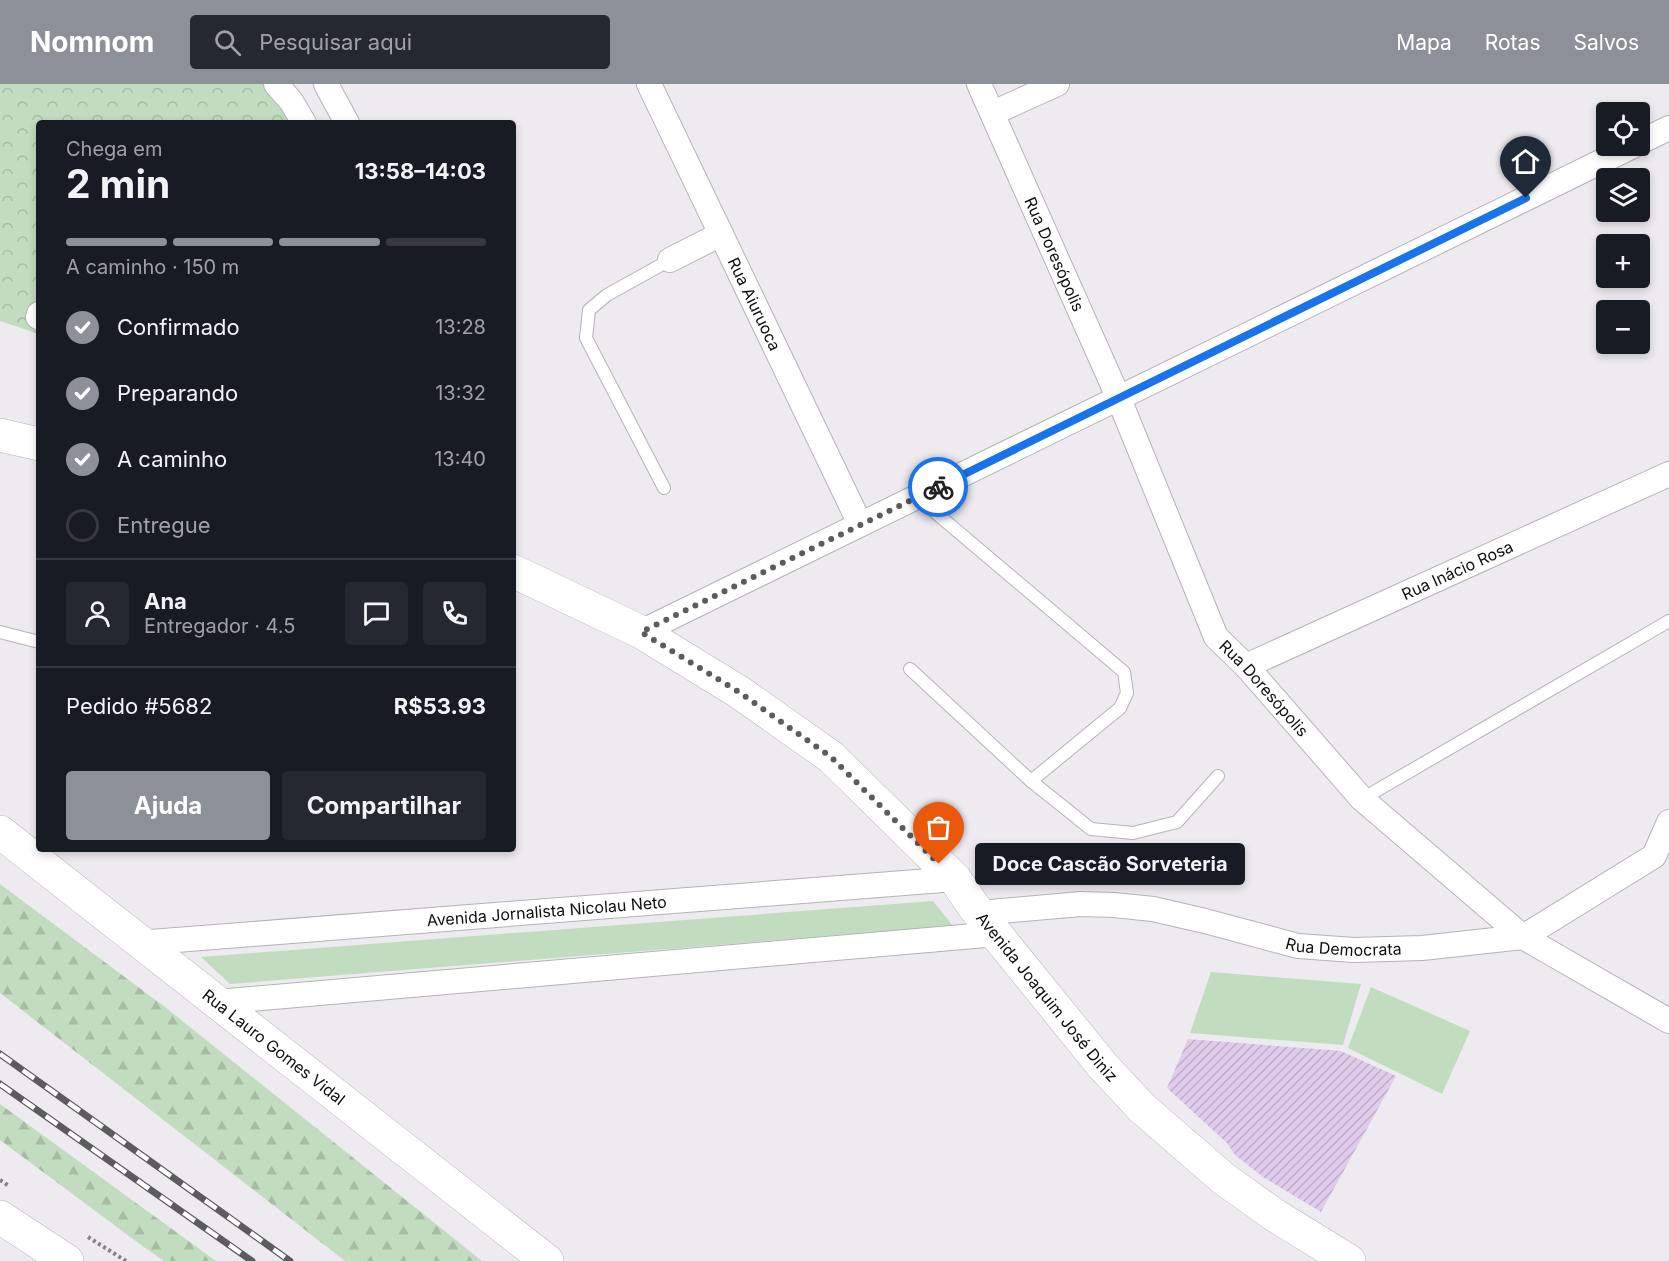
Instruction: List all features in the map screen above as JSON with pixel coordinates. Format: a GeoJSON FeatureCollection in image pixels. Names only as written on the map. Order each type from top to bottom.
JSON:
{"type":"FeatureCollection","features":[{"type":"Feature","properties":{"kind":"street"},"geometry":{"type":"LineString","coordinates":[[276,84],[291,101],[302,120]]}},
{"type":"Feature","properties":{"kind":"street"},"geometry":{"type":"LineString","coordinates":[[326,84],[345,120]]}},
{"type":"Feature","properties":{"kind":"street","name":"Rua Aiuruoca"},"geometry":{"type":"LineString","coordinates":[[650,84],[860,524]]}},
{"type":"Feature","properties":{"kind":"street","name":"Rua Doresópolis"},"geometry":{"type":"LineString","coordinates":[[979,84],[1119,399],[1216,637],[1246,666],[1362,799],[1523,937],[1669,1021]]}},
{"type":"Feature","properties":{"kind":"street"},"geometry":{"type":"LineString","coordinates":[[993,113],[1057,84]]}},
{"type":"Feature","properties":{"kind":"street"},"geometry":{"type":"LineString","coordinates":[[1650,137],[1669,128]]}},
{"type":"Feature","properties":{"kind":"street"},"geometry":{"type":"LineString","coordinates":[[641,632],[1613,156]]}},
{"type":"Feature","properties":{"kind":"street"},"geometry":{"type":"LineString","coordinates":[[670,260],[721,234]]}},
{"type":"Feature","properties":{"kind":"street"},"geometry":{"type":"LineString","coordinates":[[0,435],[36,443]]}},
{"type":"Feature","properties":{"kind":"street","name":"Rua Inácio Rosa"},"geometry":{"type":"LineString","coordinates":[[1246,666],[1669,474]]}},
{"type":"Feature","properties":{"kind":"street","name":"Avenida Joaquim José Diniz"},"geometry":{"type":"LineString","coordinates":[[516,572],[641,632],[739,692],[831,757],[955,879],[1102,1065],[1142,1108],[1224,1179],[1276,1216],[1349,1261]]}},
{"type":"Feature","properties":{"kind":"street","name":"Rua Democrata"},"geometry":{"type":"LineString","coordinates":[[988,923],[1080,904],[1153,909],[1298,946],[1354,950],[1422,948],[1523,937],[1654,856],[1669,822]]}},
{"type":"Feature","properties":{"kind":"street","name":"Rua Lauro Gomes Vidal"},"geometry":{"type":"LineString","coordinates":[[0,832],[547,1261]]}},
{"type":"Feature","properties":{"kind":"street","name":"Avenida Jornalista Nicolau Neto"},"geometry":{"type":"LineString","coordinates":[[138,942],[955,879]]}},
{"type":"Feature","properties":{"kind":"street"},"geometry":{"type":"LineString","coordinates":[[217,1002],[988,923]]}},
{"type":"Feature","properties":{"kind":"street"},"geometry":{"type":"LineString","coordinates":[[0,1217],[67,1261]]}},
{"type":"Feature","properties":{"kind":"lane"},"geometry":{"type":"LineString","coordinates":[[664,488],[586,338],[589,310],[607,295],[670,260]]}},
{"type":"Feature","properties":{"kind":"lane"},"geometry":{"type":"LineString","coordinates":[[916,497],[1124,672],[1127,693],[1120,708],[1031,781]]}},
{"type":"Feature","properties":{"kind":"lane"},"geometry":{"type":"LineString","coordinates":[[1362,799],[1669,621]]}},
{"type":"Feature","properties":{"kind":"lane"},"geometry":{"type":"LineString","coordinates":[[0,632],[36,641]]}},
{"type":"Feature","properties":{"kind":"lane"},"geometry":{"type":"LineString","coordinates":[[910,669],[1031,781],[1091,829],[1133,833],[1177,822],[1218,776]]}},
{"type":"Feature","properties":{"kind":"green space"},"geometry":{"type":"Polygon","coordinates":[[[0,84],[293,84],[312,120],[36,120],[36,333],[0,321],[0,84]]]}},
{"type":"Feature","properties":{"kind":"green space"},"geometry":{"type":"Polygon","coordinates":[[[0,884],[165,1007],[482,1261],[345,1261],[0,993],[0,884]]]}},
{"type":"Feature","properties":{"kind":"green space"},"geometry":{"type":"Polygon","coordinates":[[[933,901],[953,926],[230,984],[201,957],[933,901]]]}},
{"type":"Feature","properties":{"kind":"green space"},"geometry":{"type":"Polygon","coordinates":[[[1211,972],[1361,984],[1343,1045],[1190,1033],[1211,972]]]}},
{"type":"Feature","properties":{"kind":"green space"},"geometry":{"type":"Polygon","coordinates":[[[1371,987],[1470,1031],[1442,1094],[1348,1048],[1371,987]]]}},
{"type":"Feature","properties":{"kind":"green space"},"geometry":{"type":"Polygon","coordinates":[[[0,1104],[216,1261],[164,1261],[141,1245],[0,1140],[0,1104]]]}},
{"type":"Feature","properties":{"kind":"building"},"geometry":{"type":"Polygon","coordinates":[[[1188,1039],[1341,1051],[1396,1076],[1321,1212],[1263,1177],[1235,1155],[1227,1143],[1167,1088],[1188,1039]]]}},
{"type":"Feature","properties":{"kind":"railway"},"geometry":{"type":"LineString","coordinates":[[0,1054],[290,1261]]}},
{"type":"Feature","properties":{"kind":"railway"},"geometry":{"type":"LineString","coordinates":[[0,1084],[252,1261]]}},
{"type":"Feature","properties":{"kind":"way so far"},"geometry":{"type":"LineString","coordinates":[[938,487],[641,632],[739,692],[831,757],[939,864]]}},
{"type":"Feature","properties":{"kind":"place","name":"Doce Cascão Sorveteria"},"geometry":{"type":"Point","coordinates":[939,864]}},
{"type":"Feature","properties":{"kind":"route"},"geometry":{"type":"LineString","coordinates":[[938,487],[1526,198]]}}]}
